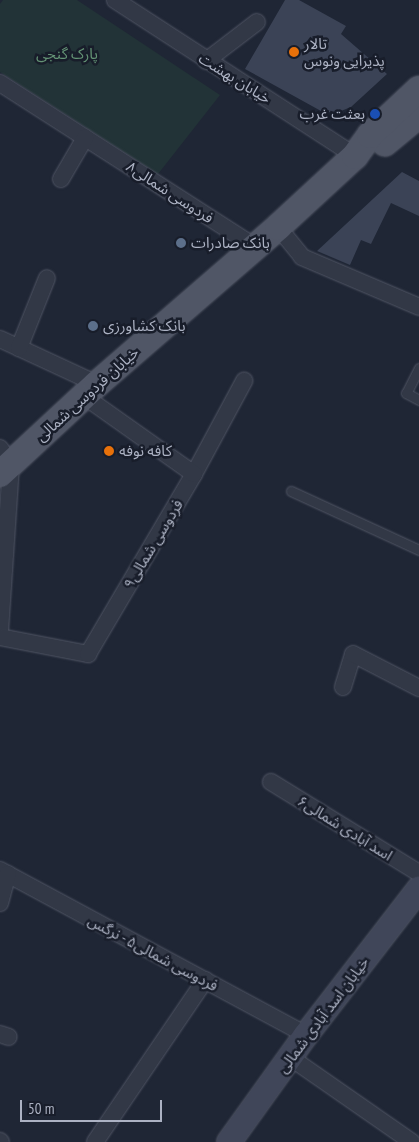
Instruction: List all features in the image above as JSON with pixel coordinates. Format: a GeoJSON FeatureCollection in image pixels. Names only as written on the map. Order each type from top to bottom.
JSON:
{"type":"FeatureCollection","features":[{"type":"Feature","properties":{"kind":"main road","name":"خیابان فردوسی شمالی"},"geometry":{"type":"LineString","coordinates":[[4,463],[278,227],[355,156],[370,135],[419,89]]}},
{"type":"Feature","properties":{"kind":"main road","name":"خیابان فردوسی شمالی"},"geometry":{"type":"LineString","coordinates":[[355,156],[379,148],[419,115]]}},
{"type":"Feature","properties":{"kind":"main road","name":"خیابان اسد آبادی شمالی"},"geometry":{"type":"LineString","coordinates":[[231,1141],[306,1035],[419,889]]}},
{"type":"Feature","properties":{"kind":"street","name":"خیابان بهشت"},"geometry":{"type":"LineString","coordinates":[[115,0],[206,61],[355,156]]}},
{"type":"Feature","properties":{"kind":"street"},"geometry":{"type":"LineString","coordinates":[[206,61],[257,22]]}},
{"type":"Feature","properties":{"kind":"street","name":"فردوسی شمالی۸"},"geometry":{"type":"LineString","coordinates":[[0,83],[255,247]]}},
{"type":"Feature","properties":{"kind":"street"},"geometry":{"type":"LineString","coordinates":[[61,179],[85,138]]}},
{"type":"Feature","properties":{"kind":"street"},"geometry":{"type":"LineString","coordinates":[[278,227],[302,257],[419,307]]}},
{"type":"Feature","properties":{"kind":"street"},"geometry":{"type":"LineString","coordinates":[[19,348],[47,278]]}},
{"type":"Feature","properties":{"kind":"street"},"geometry":{"type":"LineString","coordinates":[[0,339],[91,390],[194,474],[244,380]]}},
{"type":"Feature","properties":{"kind":"street"},"geometry":{"type":"LineString","coordinates":[[0,631],[4,463]]}},
{"type":"Feature","properties":{"kind":"street","name":"فردوسی شمالی۹"},"geometry":{"type":"LineString","coordinates":[[0,637],[88,654],[194,474]]}},
{"type":"Feature","properties":{"kind":"street"},"geometry":{"type":"LineString","coordinates":[[342,687],[353,654],[419,688]]}},
{"type":"Feature","properties":{"kind":"street","name":"اسد آبادی شمالی۶"},"geometry":{"type":"LineString","coordinates":[[271,782],[419,873]]}},
{"type":"Feature","properties":{"kind":"street"},"geometry":{"type":"LineString","coordinates":[[0,903],[4,872]]}},
{"type":"Feature","properties":{"kind":"street","name":"فردوسی شمالی۵ - نرگس"},"geometry":{"type":"LineString","coordinates":[[4,872],[306,1035]]}},
{"type":"Feature","properties":{"kind":"street"},"geometry":{"type":"LineString","coordinates":[[95,1142],[205,980]]}},
{"type":"Feature","properties":{"kind":"street"},"geometry":{"type":"LineString","coordinates":[[291,1058],[412,1142]]}},
{"type":"Feature","properties":{"kind":"lane"},"geometry":{"type":"LineString","coordinates":[[419,368],[406,394],[419,400]]}},
{"type":"Feature","properties":{"kind":"lane"},"geometry":{"type":"LineString","coordinates":[[291,491],[419,550]]}},
{"type":"Feature","properties":{"kind":"green space","name":"پارک گنجی"},"geometry":{"type":"Polygon","coordinates":[[[3,0],[77,0],[220,95],[158,174],[0,72],[0,4],[3,0]]]}},
{"type":"Feature","properties":{"kind":"building","name":"تالار پذیرایی ونوس"},"geometry":{"type":"Polygon","coordinates":[[[285,0],[299,0],[346,26],[341,34],[387,74],[351,107],[336,113],[321,111],[245,69],[285,0]]]}},
{"type":"Feature","properties":{"kind":"building"},"geometry":{"type":"Polygon","coordinates":[[[402,172],[419,181],[419,216],[391,203],[371,244],[361,240],[350,265],[317,251],[402,172]]]}},
{"type":"Feature","properties":{"kind":"place","name":"تالار پذیرایی ونوس"},"geometry":{"type":"Point","coordinates":[294,52]}},
{"type":"Feature","properties":{"kind":"place","name":"بعثت غرب"},"geometry":{"type":"Point","coordinates":[375,114]}},
{"type":"Feature","properties":{"kind":"place","name":"بانک صادرات"},"geometry":{"type":"Point","coordinates":[181,243]}},
{"type":"Feature","properties":{"kind":"place","name":"بانک کشاورزی"},"geometry":{"type":"Point","coordinates":[93,326]}},
{"type":"Feature","properties":{"kind":"place","name":"کافه نوفه"},"geometry":{"type":"Point","coordinates":[109,451]}}]}
